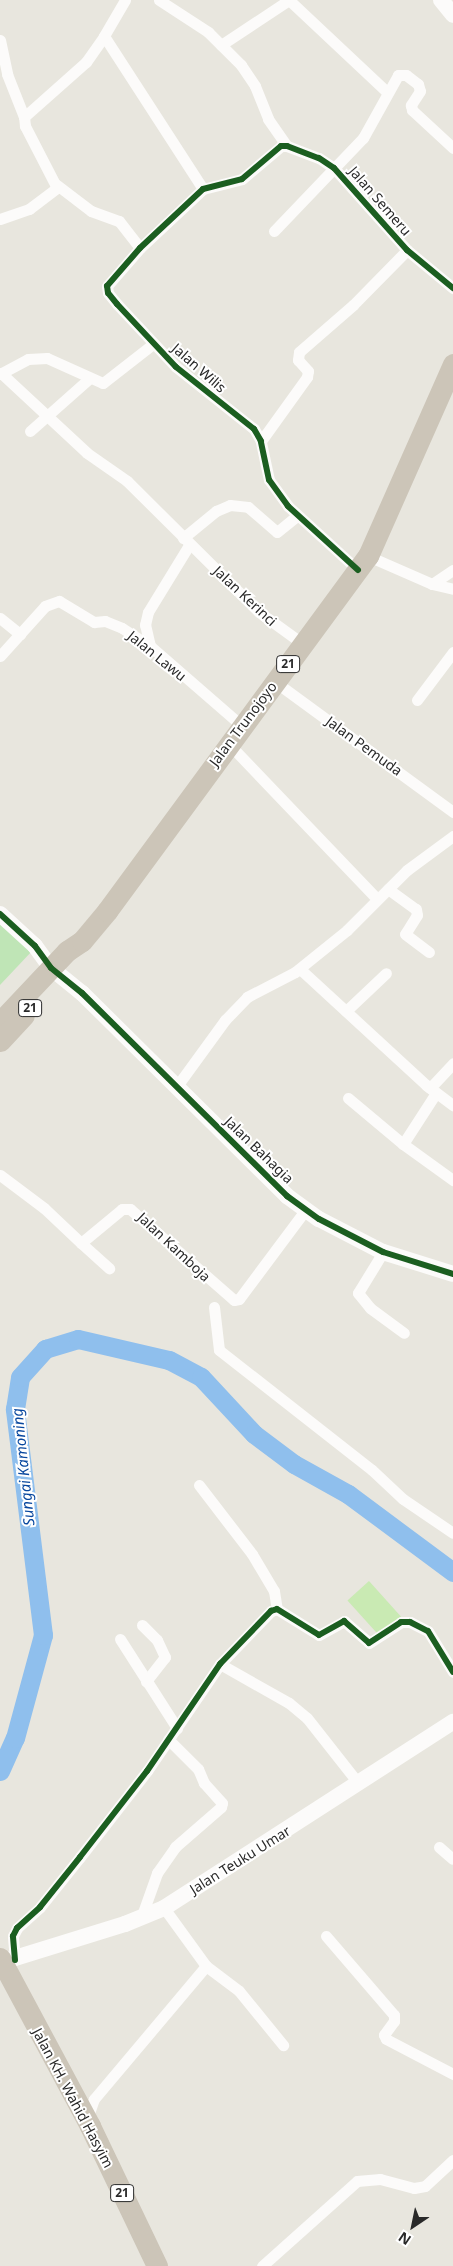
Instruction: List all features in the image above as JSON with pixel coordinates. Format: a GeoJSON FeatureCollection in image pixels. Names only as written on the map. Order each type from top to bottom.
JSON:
{"type":"FeatureCollection","features":[{"type":"Feature","properties":{"kind":"highway","name":"Jalan Trunojoyo"},"geometry":{"type":"LineString","coordinates":[[59,968],[157,844],[241,725],[363,563],[453,364]]}},
{"type":"Feature","properties":{"kind":"highway","name":"21"},"geometry":{"type":"LineString","coordinates":[[0,1022],[59,968]]}},
{"type":"Feature","properties":{"kind":"highway","name":"21"},"geometry":{"type":"LineString","coordinates":[[0,1041],[59,968]]}},
{"type":"Feature","properties":{"kind":"highway","name":"Jalan KH. Wahid Hasyim"},"geometry":{"type":"LineString","coordinates":[[6,1968],[86,2120],[157,2266]]}},
{"type":"Feature","properties":{"kind":"street"},"geometry":{"type":"LineString","coordinates":[[24,117],[86,62],[125,0]]}},
{"type":"Feature","properties":{"kind":"street"},"geometry":{"type":"LineString","coordinates":[[159,0],[171,5],[221,45],[241,65],[255,86],[268,118],[287,146]]}},
{"type":"Feature","properties":{"kind":"street"},"geometry":{"type":"LineString","coordinates":[[221,45],[289,0],[387,92]]}},
{"type":"Feature","properties":{"kind":"street"},"geometry":{"type":"LineString","coordinates":[[441,0],[453,15]]}},
{"type":"Feature","properties":{"kind":"street"},"geometry":{"type":"LineString","coordinates":[[104,36],[203,189],[242,179],[281,146],[287,146]]}},
{"type":"Feature","properties":{"kind":"street"},"geometry":{"type":"LineString","coordinates":[[0,40],[7,74],[31,139],[56,185],[91,211],[119,221],[140,248]]}},
{"type":"Feature","properties":{"kind":"street"},"geometry":{"type":"LineString","coordinates":[[274,232],[363,138],[398,75],[414,80],[420,87],[411,105],[412,110],[453,148]]}},
{"type":"Feature","properties":{"kind":"street","name":"Jalan Semeru"},"geometry":{"type":"LineString","coordinates":[[287,146],[319,158],[334,168],[407,250],[453,288]]}},
{"type":"Feature","properties":{"kind":"street"},"geometry":{"type":"LineString","coordinates":[[0,219],[41,202],[57,188],[56,185]]}},
{"type":"Feature","properties":{"kind":"street","name":"Jalan Wilis"},"geometry":{"type":"LineString","coordinates":[[203,189],[110,279],[108,293],[153,344],[191,380],[254,429],[261,441],[268,480],[297,516],[363,563],[453,589]]}},
{"type":"Feature","properties":{"kind":"street"},"geometry":{"type":"LineString","coordinates":[[261,441],[307,377],[308,371],[298,360],[299,352],[353,305],[407,250]]}},
{"type":"Feature","properties":{"kind":"street"},"geometry":{"type":"LineString","coordinates":[[1,374],[28,359],[46,358],[76,369],[90,378],[103,383],[153,344]]}},
{"type":"Feature","properties":{"kind":"street","name":"Jalan Kerinci"},"geometry":{"type":"LineString","coordinates":[[1,374],[87,453],[127,481],[186,542],[259,612],[303,644]]}},
{"type":"Feature","properties":{"kind":"street"},"geometry":{"type":"LineString","coordinates":[[30,431],[46,414],[90,378]]}},
{"type":"Feature","properties":{"kind":"street"},"geometry":{"type":"LineString","coordinates":[[150,646],[145,625],[148,612],[186,542],[216,511],[238,503],[248,507],[278,532],[297,516]]}},
{"type":"Feature","properties":{"kind":"street"},"geometry":{"type":"LineString","coordinates":[[432,584],[453,570]]}},
{"type":"Feature","properties":{"kind":"street","name":"Jalan Lawu"},"geometry":{"type":"LineString","coordinates":[[0,656],[45,606],[59,602],[94,622],[106,621],[122,628],[150,646],[241,725]]}},
{"type":"Feature","properties":{"kind":"street"},"geometry":{"type":"LineString","coordinates":[[0,618],[20,634]]}},
{"type":"Feature","properties":{"kind":"street"},"geometry":{"type":"LineString","coordinates":[[417,700],[453,652]]}},
{"type":"Feature","properties":{"kind":"street","name":"Jalan Pemuda"},"geometry":{"type":"LineString","coordinates":[[274,681],[453,812]]}},
{"type":"Feature","properties":{"kind":"street"},"geometry":{"type":"LineString","coordinates":[[228,743],[377,898]]}},
{"type":"Feature","properties":{"kind":"street"},"geometry":{"type":"LineString","coordinates":[[177,1086],[224,1020],[248,997],[298,970],[347,930],[377,898],[453,836]]}},
{"type":"Feature","properties":{"kind":"street"},"geometry":{"type":"LineString","coordinates":[[388,889],[416,909],[417,915],[405,934],[428,952]]}},
{"type":"Feature","properties":{"kind":"street","name":"Jalan Bahagia"},"geometry":{"type":"LineString","coordinates":[[0,914],[59,968],[254,1166],[306,1209],[383,1252],[453,1274]]}},
{"type":"Feature","properties":{"kind":"street"},"geometry":{"type":"LineString","coordinates":[[298,970],[346,1011],[433,1091],[453,1105]]}},
{"type":"Feature","properties":{"kind":"street"},"geometry":{"type":"LineString","coordinates":[[346,1011],[386,973]]}},
{"type":"Feature","properties":{"kind":"street"},"geometry":{"type":"LineString","coordinates":[[402,1144],[433,1091],[453,1063]]}},
{"type":"Feature","properties":{"kind":"street"},"geometry":{"type":"LineString","coordinates":[[348,1098],[402,1144],[453,1180]]}},
{"type":"Feature","properties":{"kind":"street"},"geometry":{"type":"LineString","coordinates":[[0,1175],[44,1208],[109,1268]]}},
{"type":"Feature","properties":{"kind":"street","name":"Jalan Kamboja"},"geometry":{"type":"LineString","coordinates":[[81,1243],[122,1209],[130,1209],[228,1297],[236,1300],[306,1209]]}},
{"type":"Feature","properties":{"kind":"street"},"geometry":{"type":"LineString","coordinates":[[383,1252],[358,1293],[370,1308],[404,1333]]}},
{"type":"Feature","properties":{"kind":"street"},"geometry":{"type":"LineString","coordinates":[[214,1307],[219,1350],[372,1470],[403,1498],[453,1533]]}},
{"type":"Feature","properties":{"kind":"street"},"geometry":{"type":"LineString","coordinates":[[199,1485],[252,1554],[274,1591],[277,1609],[319,1635],[344,1621],[369,1643],[401,1622],[410,1622],[428,1631],[453,1672]]}},
{"type":"Feature","properties":{"kind":"street"},"geometry":{"type":"LineString","coordinates":[[6,1968],[13,1936],[18,1928],[40,1907],[80,1858],[177,1728],[220,1664],[261,1620],[277,1609]]}},
{"type":"Feature","properties":{"kind":"street"},"geometry":{"type":"LineString","coordinates":[[142,1625],[157,1640],[166,1657],[146,1681]]}},
{"type":"Feature","properties":{"kind":"street"},"geometry":{"type":"LineString","coordinates":[[120,1640],[177,1728]]}},
{"type":"Feature","properties":{"kind":"street"},"geometry":{"type":"LineString","coordinates":[[220,1664],[289,1703],[307,1718],[359,1784]]}},
{"type":"Feature","properties":{"kind":"street","name":"Jalan Teuku Umar"},"geometry":{"type":"LineString","coordinates":[[6,1968],[164,1908],[453,1722]]}},
{"type":"Feature","properties":{"kind":"street"},"geometry":{"type":"LineString","coordinates":[[141,1918],[157,1873],[174,1847],[221,1807],[222,1803],[204,1782],[198,1769],[168,1739]]}},
{"type":"Feature","properties":{"kind":"street"},"geometry":{"type":"LineString","coordinates":[[439,1847],[453,1859]]}},
{"type":"Feature","properties":{"kind":"street"},"geometry":{"type":"LineString","coordinates":[[164,1908],[206,1966],[240,1991],[283,2045]]}},
{"type":"Feature","properties":{"kind":"street"},"geometry":{"type":"LineString","coordinates":[[326,1936],[394,2015],[384,2035],[386,2039],[453,2074]]}},
{"type":"Feature","properties":{"kind":"street"},"geometry":{"type":"LineString","coordinates":[[86,2120],[94,2099],[206,1966]]}},
{"type":"Feature","properties":{"kind":"street"},"geometry":{"type":"LineString","coordinates":[[72,2094],[84,2100],[94,2099]]}},
{"type":"Feature","properties":{"kind":"street"},"geometry":{"type":"LineString","coordinates":[[262,2266],[357,2181],[380,2179],[414,2188],[425,2186],[453,2160]]}},
{"type":"Feature","properties":{"kind":"green space"},"geometry":{"type":"Polygon","coordinates":[[[0,919],[33,950],[0,985],[0,919]]]}},
{"type":"Feature","properties":{"kind":"green space"},"geometry":{"type":"Polygon","coordinates":[[[369,1581],[401,1617],[380,1636],[347,1600],[369,1581]]]}},
{"type":"Feature","properties":{"kind":"waterway","name":"Sungai Kamoning"},"geometry":{"type":"LineString","coordinates":[[0,1771],[15,1738],[43,1635],[15,1409],[20,1377],[45,1349],[78,1339],[169,1360],[201,1377],[254,1434],[294,1464],[348,1494],[453,1572]]}},
{"type":"Feature","properties":{"kind":"cycle path"},"geometry":{"type":"LineString","coordinates":[[358,570],[288,506],[269,480],[261,441],[254,429],[176,367],[117,304],[108,293],[107,286],[140,248],[203,189],[242,179],[281,146],[287,146],[319,158],[334,168],[407,250],[453,288]]}},
{"type":"Feature","properties":{"kind":"cycle path"},"geometry":{"type":"LineString","coordinates":[[0,914],[35,946],[51,968],[82,993],[287,1196],[319,1219],[383,1252],[453,1274]]}},
{"type":"Feature","properties":{"kind":"cycle path"},"geometry":{"type":"LineString","coordinates":[[15,1960],[13,1936],[17,1928],[40,1907],[147,1771],[220,1664],[271,1611],[277,1609],[319,1635],[344,1621],[369,1643],[401,1622],[410,1622],[428,1631],[453,1672]]}}]}
